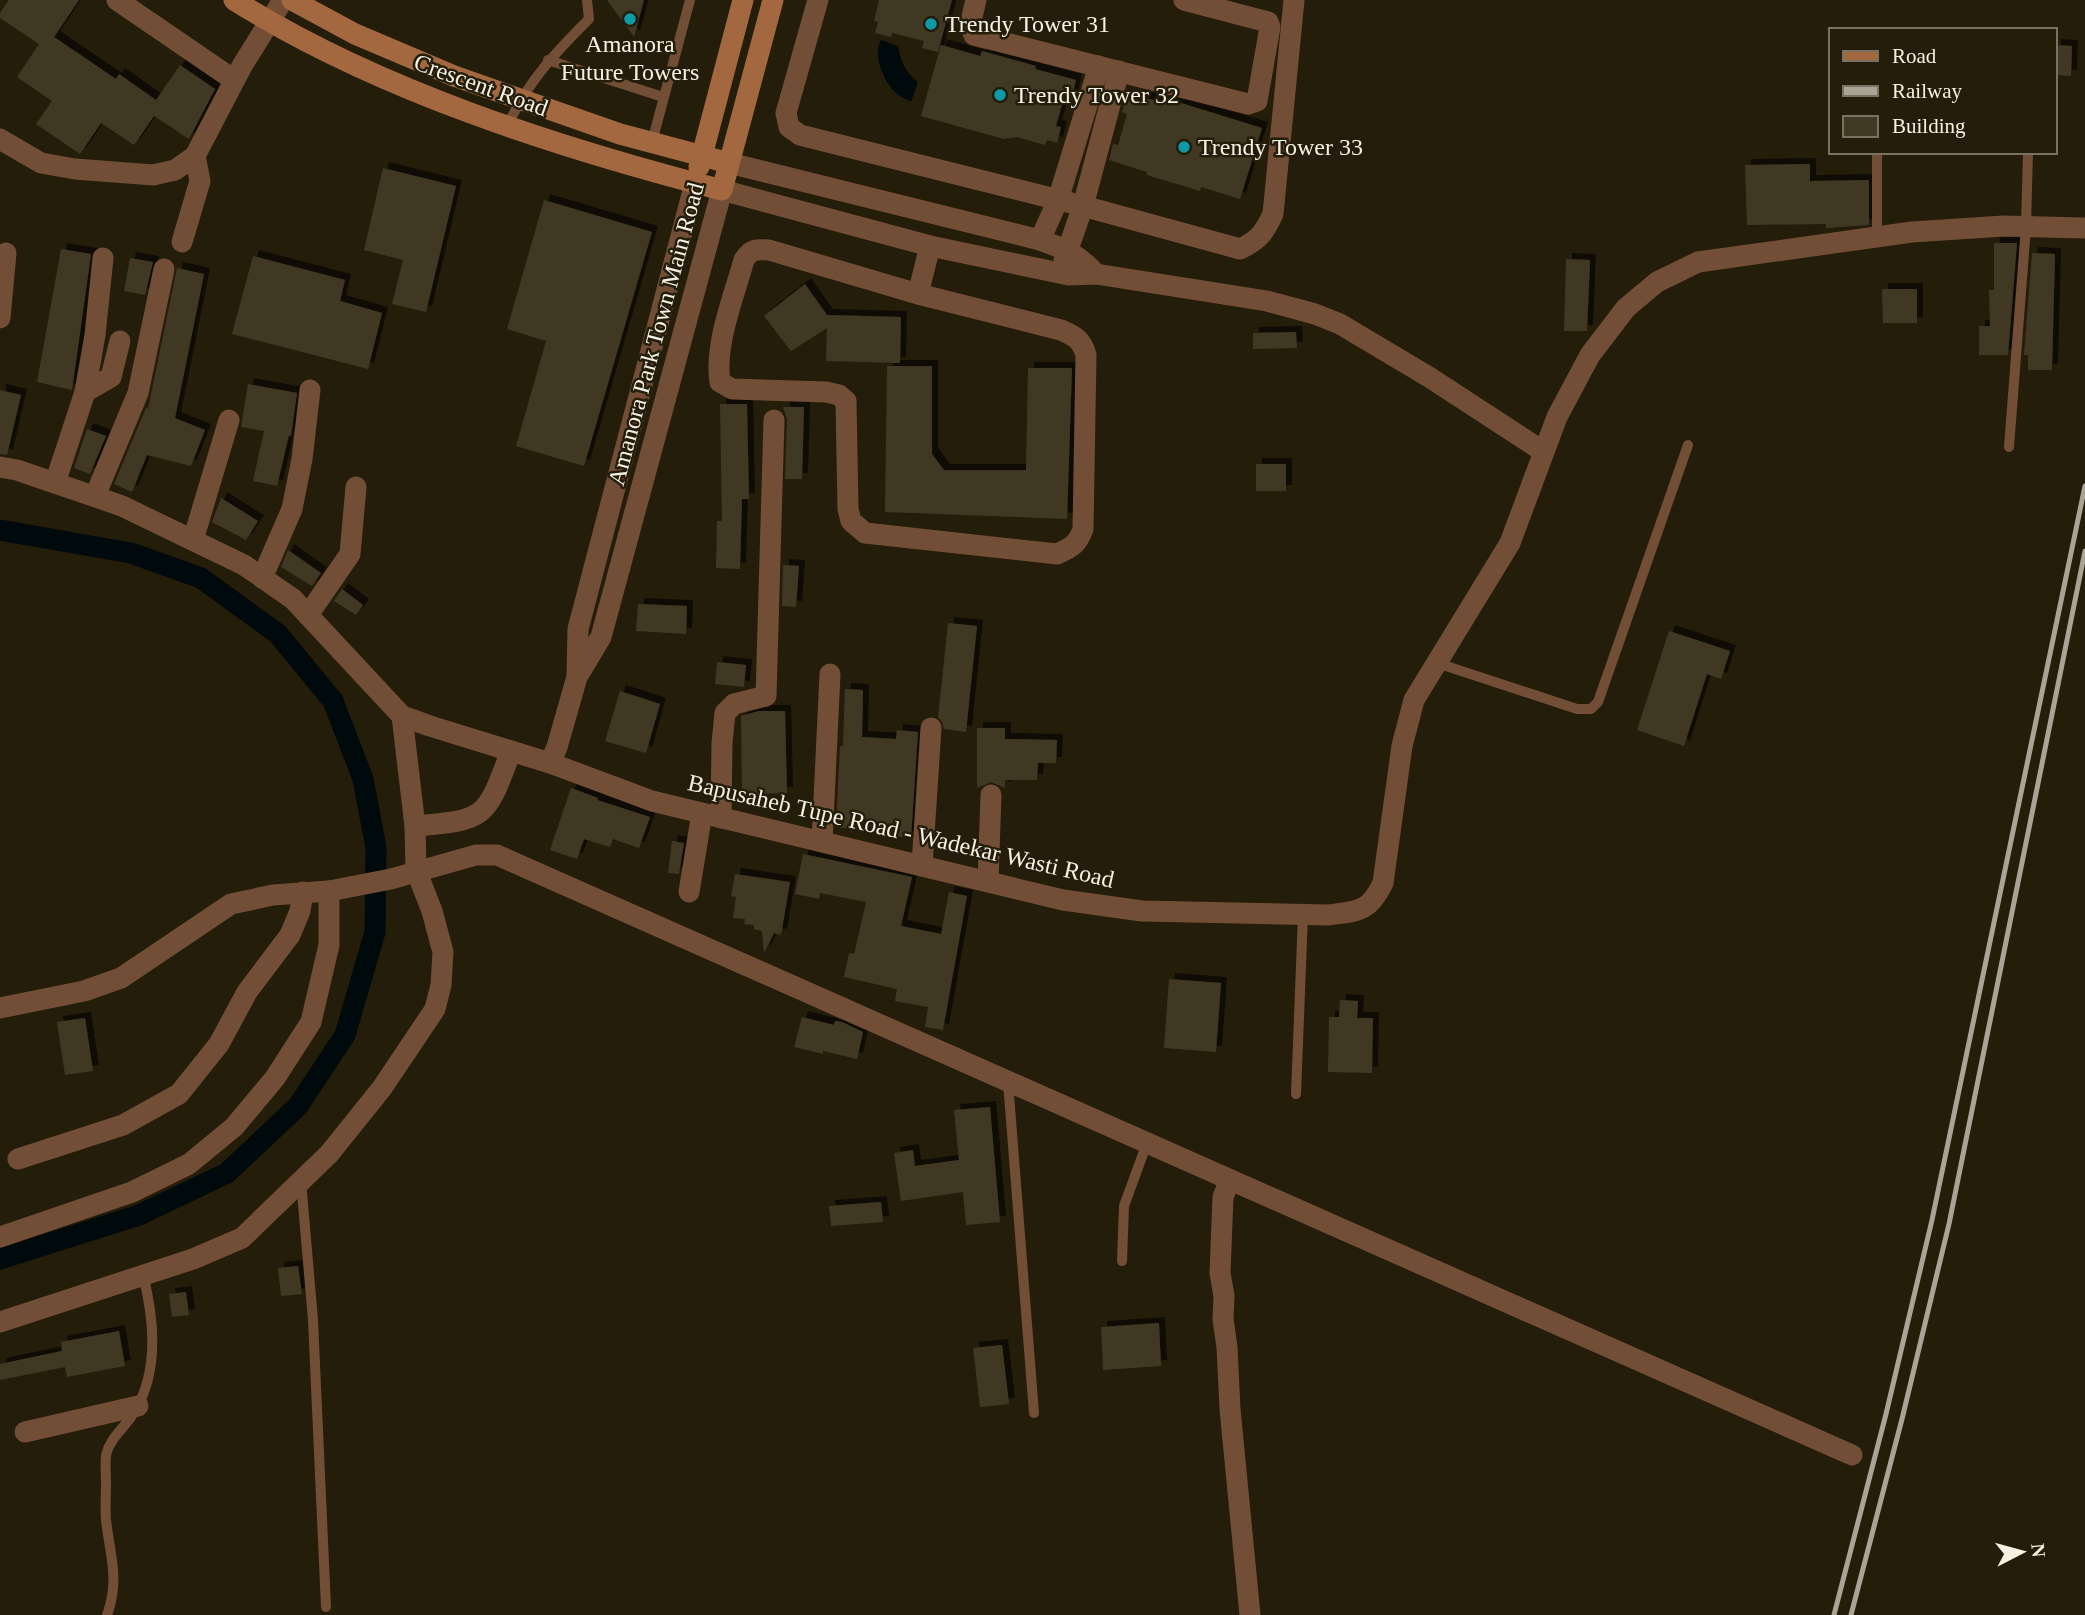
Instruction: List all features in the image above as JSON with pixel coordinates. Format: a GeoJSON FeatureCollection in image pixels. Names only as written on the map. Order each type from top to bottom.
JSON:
{"type":"FeatureCollection","features":[{"type":"Feature","properties":{"kind":"main road","name":"Crescent Road"},"geometry":{"type":"LineString","coordinates":[[234,0],[343,59],[444,102],[612,161],[722,190]]}},
{"type":"Feature","properties":{"kind":"main road","name":"Crescent Road"},"geometry":{"type":"LineString","coordinates":[[292,0],[355,34],[454,76],[652,142],[729,163]]}},
{"type":"Feature","properties":{"kind":"main road","name":"Amanora Park Town Main Road"},"geometry":{"type":"LineString","coordinates":[[695,183],[743,0]]}},
{"type":"Feature","properties":{"kind":"main road","name":"Amanora Park Town Main Road"},"geometry":{"type":"LineString","coordinates":[[722,190],[773,0]]}},
{"type":"Feature","properties":{"kind":"street"},"geometry":{"type":"LineString","coordinates":[[117,0],[234,80]]}},
{"type":"Feature","properties":{"kind":"street"},"geometry":{"type":"LineString","coordinates":[[0,139],[41,163],[75,169],[153,175],[176,170],[195,156],[234,80],[283,0]]}},
{"type":"Feature","properties":{"kind":"street"},"geometry":{"type":"LineString","coordinates":[[818,0],[786,113],[789,127],[800,135],[1083,206],[1240,249],[1256,242],[1273,214],[1294,0]]}},
{"type":"Feature","properties":{"kind":"street"},"geometry":{"type":"LineString","coordinates":[[976,0],[970,25],[974,36],[1248,104],[1257,101],[1270,27],[1268,22],[1184,0]]}},
{"type":"Feature","properties":{"kind":"street"},"geometry":{"type":"LineString","coordinates":[[1040,240],[1109,69]]}},
{"type":"Feature","properties":{"kind":"street"},"geometry":{"type":"LineString","coordinates":[[1060,273],[1083,206],[1109,69]]}},
{"type":"Feature","properties":{"kind":"street"},"geometry":{"type":"LineString","coordinates":[[182,242],[200,181],[195,156]]}},
{"type":"Feature","properties":{"kind":"street"},"geometry":{"type":"LineString","coordinates":[[729,163],[1040,240],[1068,250],[1083,260],[1096,274]]}},
{"type":"Feature","properties":{"kind":"street","name":"Amanora Park Town Main Road"},"geometry":{"type":"LineString","coordinates":[[578,677],[578,629],[695,183]]}},
{"type":"Feature","properties":{"kind":"street"},"geometry":{"type":"LineString","coordinates":[[722,190],[930,246],[1060,273],[1096,274],[1267,302],[1315,314],[1340,324],[1429,377],[1544,452]]}},
{"type":"Feature","properties":{"kind":"street","name":"Amanora Park Town Main Road"},"geometry":{"type":"LineString","coordinates":[[550,763],[578,677],[601,637],[722,190]]}},
{"type":"Feature","properties":{"kind":"street","name":"Bapusaheb Tupe Road - Wadekar Wasti Road"},"geometry":{"type":"LineString","coordinates":[[402,716],[550,763],[652,801],[1063,900],[1143,911],[1328,915],[1357,911],[1374,901],[1383,883],[1402,746],[1414,700],[1510,543],[1557,417],[1590,355],[1626,307],[1657,282],[1698,262],[1912,232],[2004,226],[2085,229]]}},
{"type":"Feature","properties":{"kind":"street"},"geometry":{"type":"LineString","coordinates":[[918,294],[930,246]]}},
{"type":"Feature","properties":{"kind":"street"},"geometry":{"type":"LineString","coordinates":[[756,249],[918,294],[1061,330],[1083,344],[1086,355],[1083,529],[1079,542],[1070,549],[1057,554],[865,533],[851,521],[848,509],[846,401],[839,395],[825,392],[732,389],[720,382],[718,366],[721,347],[744,260],[748,253],[756,249]]}},
{"type":"Feature","properties":{"kind":"street"},"geometry":{"type":"LineString","coordinates":[[0,318],[6,253]]}},
{"type":"Feature","properties":{"kind":"street"},"geometry":{"type":"LineString","coordinates":[[55,483],[85,392],[95,335],[103,258]]}},
{"type":"Feature","properties":{"kind":"street"},"geometry":{"type":"LineString","coordinates":[[95,496],[138,393],[164,269]]}},
{"type":"Feature","properties":{"kind":"street"},"geometry":{"type":"LineString","coordinates":[[85,392],[111,377],[120,341]]}},
{"type":"Feature","properties":{"kind":"street"},"geometry":{"type":"LineString","coordinates":[[262,578],[292,509],[302,459],[310,390]]}},
{"type":"Feature","properties":{"kind":"street"},"geometry":{"type":"LineString","coordinates":[[193,540],[229,420]]}},
{"type":"Feature","properties":{"kind":"street"},"geometry":{"type":"LineString","coordinates":[[689,892],[712,815],[725,713],[734,704],[766,696],[774,420]]}},
{"type":"Feature","properties":{"kind":"street"},"geometry":{"type":"LineString","coordinates":[[0,467],[122,506],[244,565],[293,598],[402,716],[415,826],[416,870],[432,911],[443,952],[441,985],[435,1009],[382,1088],[329,1154],[242,1238],[192,1259],[0,1322]]}},
{"type":"Feature","properties":{"kind":"street"},"geometry":{"type":"LineString","coordinates":[[617,480],[642,486]]}},
{"type":"Feature","properties":{"kind":"street"},"geometry":{"type":"LineString","coordinates":[[308,615],[350,554],[356,487]]}},
{"type":"Feature","properties":{"kind":"street"},"geometry":{"type":"LineString","coordinates":[[822,842],[830,674]]}},
{"type":"Feature","properties":{"kind":"street"},"geometry":{"type":"LineString","coordinates":[[922,865],[931,728]]}},
{"type":"Feature","properties":{"kind":"street"},"geometry":{"type":"LineString","coordinates":[[415,826],[474,818],[484,810],[496,793],[511,751]]}},
{"type":"Feature","properties":{"kind":"street"},"geometry":{"type":"LineString","coordinates":[[988,881],[992,795]]}},
{"type":"Feature","properties":{"kind":"street"},"geometry":{"type":"LineString","coordinates":[[0,1008],[84,991],[121,978],[231,904],[273,895],[358,886],[476,855],[497,855],[1852,1455]]}},
{"type":"Feature","properties":{"kind":"street"},"geometry":{"type":"LineString","coordinates":[[0,1237],[132,1192],[189,1164],[234,1127],[275,1078],[311,1022],[329,944],[329,891]]}},
{"type":"Feature","properties":{"kind":"street"},"geometry":{"type":"LineString","coordinates":[[18,1159],[123,1125],[179,1094],[219,1044],[247,992],[290,936],[300,911],[303,892]]}},
{"type":"Feature","properties":{"kind":"street"},"geometry":{"type":"LineString","coordinates":[[1230,1180],[1223,1198],[1220,1273],[1250,1615]]}},
{"type":"Feature","properties":{"kind":"street"},"geometry":{"type":"LineString","coordinates":[[25,1432],[138,1406]]}},
{"type":"Feature","properties":{"kind":"lane"},"geometry":{"type":"LineString","coordinates":[[508,125],[520,99],[548,60],[589,19],[587,0]]}},
{"type":"Feature","properties":{"kind":"lane"},"geometry":{"type":"LineString","coordinates":[[652,142],[690,0]]}},
{"type":"Feature","properties":{"kind":"lane"},"geometry":{"type":"LineString","coordinates":[[548,60],[663,97]]}},
{"type":"Feature","properties":{"kind":"lane"},"geometry":{"type":"LineString","coordinates":[[1877,154],[1877,237]]}},
{"type":"Feature","properties":{"kind":"lane"},"geometry":{"type":"LineString","coordinates":[[2009,447],[2026,227],[2028,154]]}},
{"type":"Feature","properties":{"kind":"lane"},"geometry":{"type":"LineString","coordinates":[[1437,663],[1577,709],[1591,709],[1598,702],[1689,445]]}},
{"type":"Feature","properties":{"kind":"lane"},"geometry":{"type":"LineString","coordinates":[[1296,1094],[1303,915]]}},
{"type":"Feature","properties":{"kind":"lane"},"geometry":{"type":"LineString","coordinates":[[1008,1082],[1034,1413]]}},
{"type":"Feature","properties":{"kind":"lane"},"geometry":{"type":"LineString","coordinates":[[1122,1261],[1124,1206],[1147,1143]]}},
{"type":"Feature","properties":{"kind":"lane"},"geometry":{"type":"LineString","coordinates":[[301,1181],[313,1320],[326,1607]]}},
{"type":"Feature","properties":{"kind":"lane"},"geometry":{"type":"LineString","coordinates":[[107,1615],[113,1598],[115,1575],[106,1519],[106,1457],[112,1439],[130,1420],[150,1379],[150,1302],[143,1275]]}},
{"type":"Feature","properties":{"kind":"shaded area"},"geometry":{"type":"Polygon","coordinates":[[[881,40],[898,46],[904,66],[918,82],[911,102],[896,93],[887,82],[878,53],[881,40]]]}},
{"type":"Feature","properties":{"kind":"building"},"geometry":{"type":"Polygon","coordinates":[[[9,0],[79,0],[54,37],[116,79],[119,74],[156,100],[180,65],[215,89],[189,139],[154,116],[134,145],[101,123],[80,154],[36,124],[52,101],[17,77],[39,44],[0,18],[0,13],[9,0]]]}},
{"type":"Feature","properties":{"kind":"building","name":"Amanora Future Towers"},"geometry":{"type":"Polygon","coordinates":[[[607,0],[644,0],[634,37],[607,0]]]}},
{"type":"Feature","properties":{"kind":"building","name":"Trendy Tower 31"},"geometry":{"type":"Polygon","coordinates":[[[879,0],[952,0],[938,52],[922,48],[924,41],[892,33],[891,37],[875,33],[878,22],[874,21],[879,0]]]}},
{"type":"Feature","properties":{"kind":"building","name":"Trendy Tower 32"},"geometry":{"type":"Polygon","coordinates":[[[941,45],[980,56],[982,51],[1076,80],[1072,96],[1065,94],[1056,126],[1061,127],[1057,143],[1047,140],[1045,145],[1017,137],[1004,139],[921,116],[941,45]]]}},
{"type":"Feature","properties":{"kind":"building"},"geometry":{"type":"Polygon","coordinates":[[[2057,45],[2072,46],[2071,76],[2057,75],[2057,45]]]}},
{"type":"Feature","properties":{"kind":"building","name":"Trendy Tower 33"},"geometry":{"type":"Polygon","coordinates":[[[1127,96],[1138,100],[1139,96],[1167,104],[1181,103],[1262,128],[1240,199],[1201,187],[1200,191],[1109,160],[1113,144],[1118,145],[1127,114],[1122,112],[1127,96]]]}},
{"type":"Feature","properties":{"kind":"building"},"geometry":{"type":"Polygon","coordinates":[[[1810,164],[1810,181],[1869,180],[1869,225],[1826,228],[1826,224],[1747,225],[1745,165],[1810,164]]]}},
{"type":"Feature","properties":{"kind":"building"},"geometry":{"type":"Polygon","coordinates":[[[383,168],[456,186],[426,312],[392,304],[403,260],[364,250],[383,168]]]}},
{"type":"Feature","properties":{"kind":"building"},"geometry":{"type":"Polygon","coordinates":[[[544,200],[652,232],[584,466],[516,446],[546,341],[507,329],[544,200]]]}},
{"type":"Feature","properties":{"kind":"building"},"geometry":{"type":"Polygon","coordinates":[[[1994,243],[2017,243],[2008,355],[1979,355],[1979,326],[1990,326],[1989,290],[1994,290],[1994,243]]]}},
{"type":"Feature","properties":{"kind":"building"},"geometry":{"type":"Polygon","coordinates":[[[61,249],[91,254],[72,390],[37,382],[61,249]]]}},
{"type":"Feature","properties":{"kind":"building"},"geometry":{"type":"Polygon","coordinates":[[[2032,253],[2055,254],[2052,370],[2028,370],[2028,355],[2024,355],[2032,253]]]}},
{"type":"Feature","properties":{"kind":"building"},"geometry":{"type":"Polygon","coordinates":[[[253,256],[345,280],[340,301],[382,313],[368,369],[232,334],[253,256]]]}},
{"type":"Feature","properties":{"kind":"building"},"geometry":{"type":"Polygon","coordinates":[[[130,258],[153,262],[145,295],[124,291],[130,258]]]}},
{"type":"Feature","properties":{"kind":"building"},"geometry":{"type":"Polygon","coordinates":[[[1566,259],[1590,260],[1587,331],[1564,331],[1566,259]]]}},
{"type":"Feature","properties":{"kind":"building"},"geometry":{"type":"Polygon","coordinates":[[[177,268],[204,274],[175,418],[205,430],[191,466],[147,455],[132,492],[114,484],[146,408],[148,409],[177,268]]]}},
{"type":"Feature","properties":{"kind":"building"},"geometry":{"type":"Polygon","coordinates":[[[805,284],[827,315],[901,317],[900,363],[826,361],[827,328],[791,351],[764,316],[805,284]]]}},
{"type":"Feature","properties":{"kind":"building"},"geometry":{"type":"Polygon","coordinates":[[[1882,289],[1917,289],[1917,323],[1883,323],[1882,289]]]}},
{"type":"Feature","properties":{"kind":"building"},"geometry":{"type":"Polygon","coordinates":[[[1296,332],[1297,348],[1253,349],[1253,333],[1296,332]]]}},
{"type":"Feature","properties":{"kind":"building"},"geometry":{"type":"Polygon","coordinates":[[[887,366],[932,366],[932,454],[944,470],[1026,470],[1028,368],[1072,368],[1067,519],[885,512],[887,366]]]}},
{"type":"Feature","properties":{"kind":"building"},"geometry":{"type":"Polygon","coordinates":[[[248,384],[297,393],[291,436],[289,435],[277,486],[253,481],[264,431],[241,427],[248,384]]]}},
{"type":"Feature","properties":{"kind":"building"},"geometry":{"type":"Polygon","coordinates":[[[0,390],[21,395],[7,455],[0,454],[0,390]]]}},
{"type":"Feature","properties":{"kind":"building"},"geometry":{"type":"Polygon","coordinates":[[[720,404],[747,404],[749,499],[742,499],[740,569],[716,568],[717,521],[722,521],[720,404]]]}},
{"type":"Feature","properties":{"kind":"building"},"geometry":{"type":"Polygon","coordinates":[[[783,407],[804,407],[802,479],[785,479],[787,420],[783,407]]]}},
{"type":"Feature","properties":{"kind":"building"},"geometry":{"type":"Polygon","coordinates":[[[87,429],[106,436],[90,474],[74,468],[87,429]]]}},
{"type":"Feature","properties":{"kind":"building"},"geometry":{"type":"Polygon","coordinates":[[[1256,464],[1286,464],[1286,491],[1256,491],[1256,464]]]}},
{"type":"Feature","properties":{"kind":"building"},"geometry":{"type":"Polygon","coordinates":[[[221,498],[258,521],[246,540],[212,522],[221,498]]]}},
{"type":"Feature","properties":{"kind":"building"},"geometry":{"type":"Polygon","coordinates":[[[288,550],[321,573],[312,586],[281,567],[288,550]]]}},
{"type":"Feature","properties":{"kind":"building"},"geometry":{"type":"Polygon","coordinates":[[[783,565],[799,566],[796,607],[782,606],[783,565]]]}},
{"type":"Feature","properties":{"kind":"building"},"geometry":{"type":"Polygon","coordinates":[[[342,589],[363,605],[356,615],[334,601],[342,589]]]}},
{"type":"Feature","properties":{"kind":"building"},"geometry":{"type":"Polygon","coordinates":[[[638,604],[687,606],[686,634],[636,631],[638,604]]]}},
{"type":"Feature","properties":{"kind":"building"},"geometry":{"type":"Polygon","coordinates":[[[948,623],[977,626],[966,732],[944,729],[938,717],[948,623]]]}},
{"type":"Feature","properties":{"kind":"building"},"geometry":{"type":"Polygon","coordinates":[[[1669,631],[1730,651],[1721,679],[1707,674],[1684,746],[1637,730],[1669,631]]]}},
{"type":"Feature","properties":{"kind":"building"},"geometry":{"type":"Polygon","coordinates":[[[717,662],[746,665],[744,687],[715,684],[717,662]]]}},
{"type":"Feature","properties":{"kind":"building"},"geometry":{"type":"Polygon","coordinates":[[[845,689],[863,690],[862,737],[896,739],[897,730],[918,732],[911,838],[891,836],[891,828],[836,827],[845,689]]]}},
{"type":"Feature","properties":{"kind":"building"},"geometry":{"type":"Polygon","coordinates":[[[620,691],[660,704],[646,753],[605,741],[620,691]]]}},
{"type":"Feature","properties":{"kind":"building"},"geometry":{"type":"Polygon","coordinates":[[[759,711],[785,711],[787,793],[742,794],[741,716],[759,711]]]}},
{"type":"Feature","properties":{"kind":"building"},"geometry":{"type":"Polygon","coordinates":[[[977,728],[1005,728],[1005,739],[1057,740],[1056,763],[1038,763],[1037,780],[1005,780],[1005,788],[991,782],[977,788],[977,728]]]}},
{"type":"Feature","properties":{"kind":"building"},"geometry":{"type":"Polygon","coordinates":[[[571,788],[598,798],[597,800],[650,817],[639,848],[613,839],[610,847],[584,839],[577,859],[550,850],[571,788]]]}},
{"type":"Feature","properties":{"kind":"building"},"geometry":{"type":"Polygon","coordinates":[[[672,841],[684,843],[679,874],[668,873],[672,841]]]}},
{"type":"Feature","properties":{"kind":"building"},"geometry":{"type":"Polygon","coordinates":[[[803,854],[912,877],[901,926],[941,934],[949,892],[967,896],[943,1030],[925,1027],[928,1007],[895,1001],[897,989],[844,977],[849,953],[854,954],[866,902],[820,893],[819,899],[795,894],[803,854]]]}},
{"type":"Feature","properties":{"kind":"building"},"geometry":{"type":"Polygon","coordinates":[[[735,874],[790,882],[781,935],[774,933],[764,953],[762,931],[754,929],[754,925],[744,924],[745,919],[733,918],[736,897],[731,896],[735,874]]]}},
{"type":"Feature","properties":{"kind":"building"},"geometry":{"type":"Polygon","coordinates":[[[1169,979],[1221,983],[1216,1052],[1164,1048],[1169,979]]]}},
{"type":"Feature","properties":{"kind":"building"},"geometry":{"type":"Polygon","coordinates":[[[1340,1000],[1358,1001],[1357,1018],[1373,1018],[1372,1073],[1328,1072],[1329,1017],[1339,1017],[1340,1000]]]}},
{"type":"Feature","properties":{"kind":"building"},"geometry":{"type":"Polygon","coordinates":[[[802,1017],[834,1025],[835,1021],[842,1022],[863,1032],[857,1059],[794,1047],[802,1017]]]}},
{"type":"Feature","properties":{"kind":"building"},"geometry":{"type":"Polygon","coordinates":[[[85,1018],[93,1071],[65,1075],[57,1022],[85,1018]]]}},
{"type":"Feature","properties":{"kind":"building"},"geometry":{"type":"Polygon","coordinates":[[[990,1107],[1000,1222],[966,1225],[963,1192],[901,1201],[894,1153],[913,1150],[915,1166],[959,1160],[954,1110],[990,1107]]]}},
{"type":"Feature","properties":{"kind":"building"},"geometry":{"type":"Polygon","coordinates":[[[881,1202],[883,1222],[831,1226],[829,1206],[881,1202]]]}},
{"type":"Feature","properties":{"kind":"building"},"geometry":{"type":"Polygon","coordinates":[[[298,1266],[302,1294],[281,1296],[278,1268],[298,1266]]]}},
{"type":"Feature","properties":{"kind":"building"},"geometry":{"type":"Polygon","coordinates":[[[186,1292],[189,1315],[172,1317],[169,1294],[186,1292]]]}},
{"type":"Feature","properties":{"kind":"building"},"geometry":{"type":"Polygon","coordinates":[[[1159,1323],[1161,1366],[1103,1370],[1101,1327],[1159,1323]]]}},
{"type":"Feature","properties":{"kind":"building"},"geometry":{"type":"Polygon","coordinates":[[[119,1331],[125,1366],[67,1377],[65,1367],[0,1380],[0,1364],[62,1351],[61,1342],[119,1331]]]}},
{"type":"Feature","properties":{"kind":"building"},"geometry":{"type":"Polygon","coordinates":[[[1002,1345],[1009,1404],[980,1407],[973,1348],[1002,1345]]]}},
{"type":"Feature","properties":{"kind":"waterway"},"geometry":{"type":"LineString","coordinates":[[0,530],[131,553],[201,578],[278,634],[333,701],[363,779],[376,848],[375,932],[345,1035],[298,1106],[227,1173],[139,1215],[0,1259]]}},
{"type":"Feature","properties":{"kind":"railway"},"geometry":{"type":"LineString","coordinates":[[1834,1615],[1932,1220],[2085,486]]}},
{"type":"Feature","properties":{"kind":"railway"},"geometry":{"type":"LineString","coordinates":[[1851,1615],[1949,1224],[2085,551]]}},
{"type":"Feature","properties":{"kind":"place","name":"Amanora Future Towers"},"geometry":{"type":"Point","coordinates":[630,19]}},
{"type":"Feature","properties":{"kind":"place","name":"Trendy Tower 31"},"geometry":{"type":"Point","coordinates":[931,24]}},
{"type":"Feature","properties":{"kind":"place","name":"Trendy Tower 32"},"geometry":{"type":"Point","coordinates":[1000,95]}},
{"type":"Feature","properties":{"kind":"place","name":"Trendy Tower 33"},"geometry":{"type":"Point","coordinates":[1184,147]}}]}
